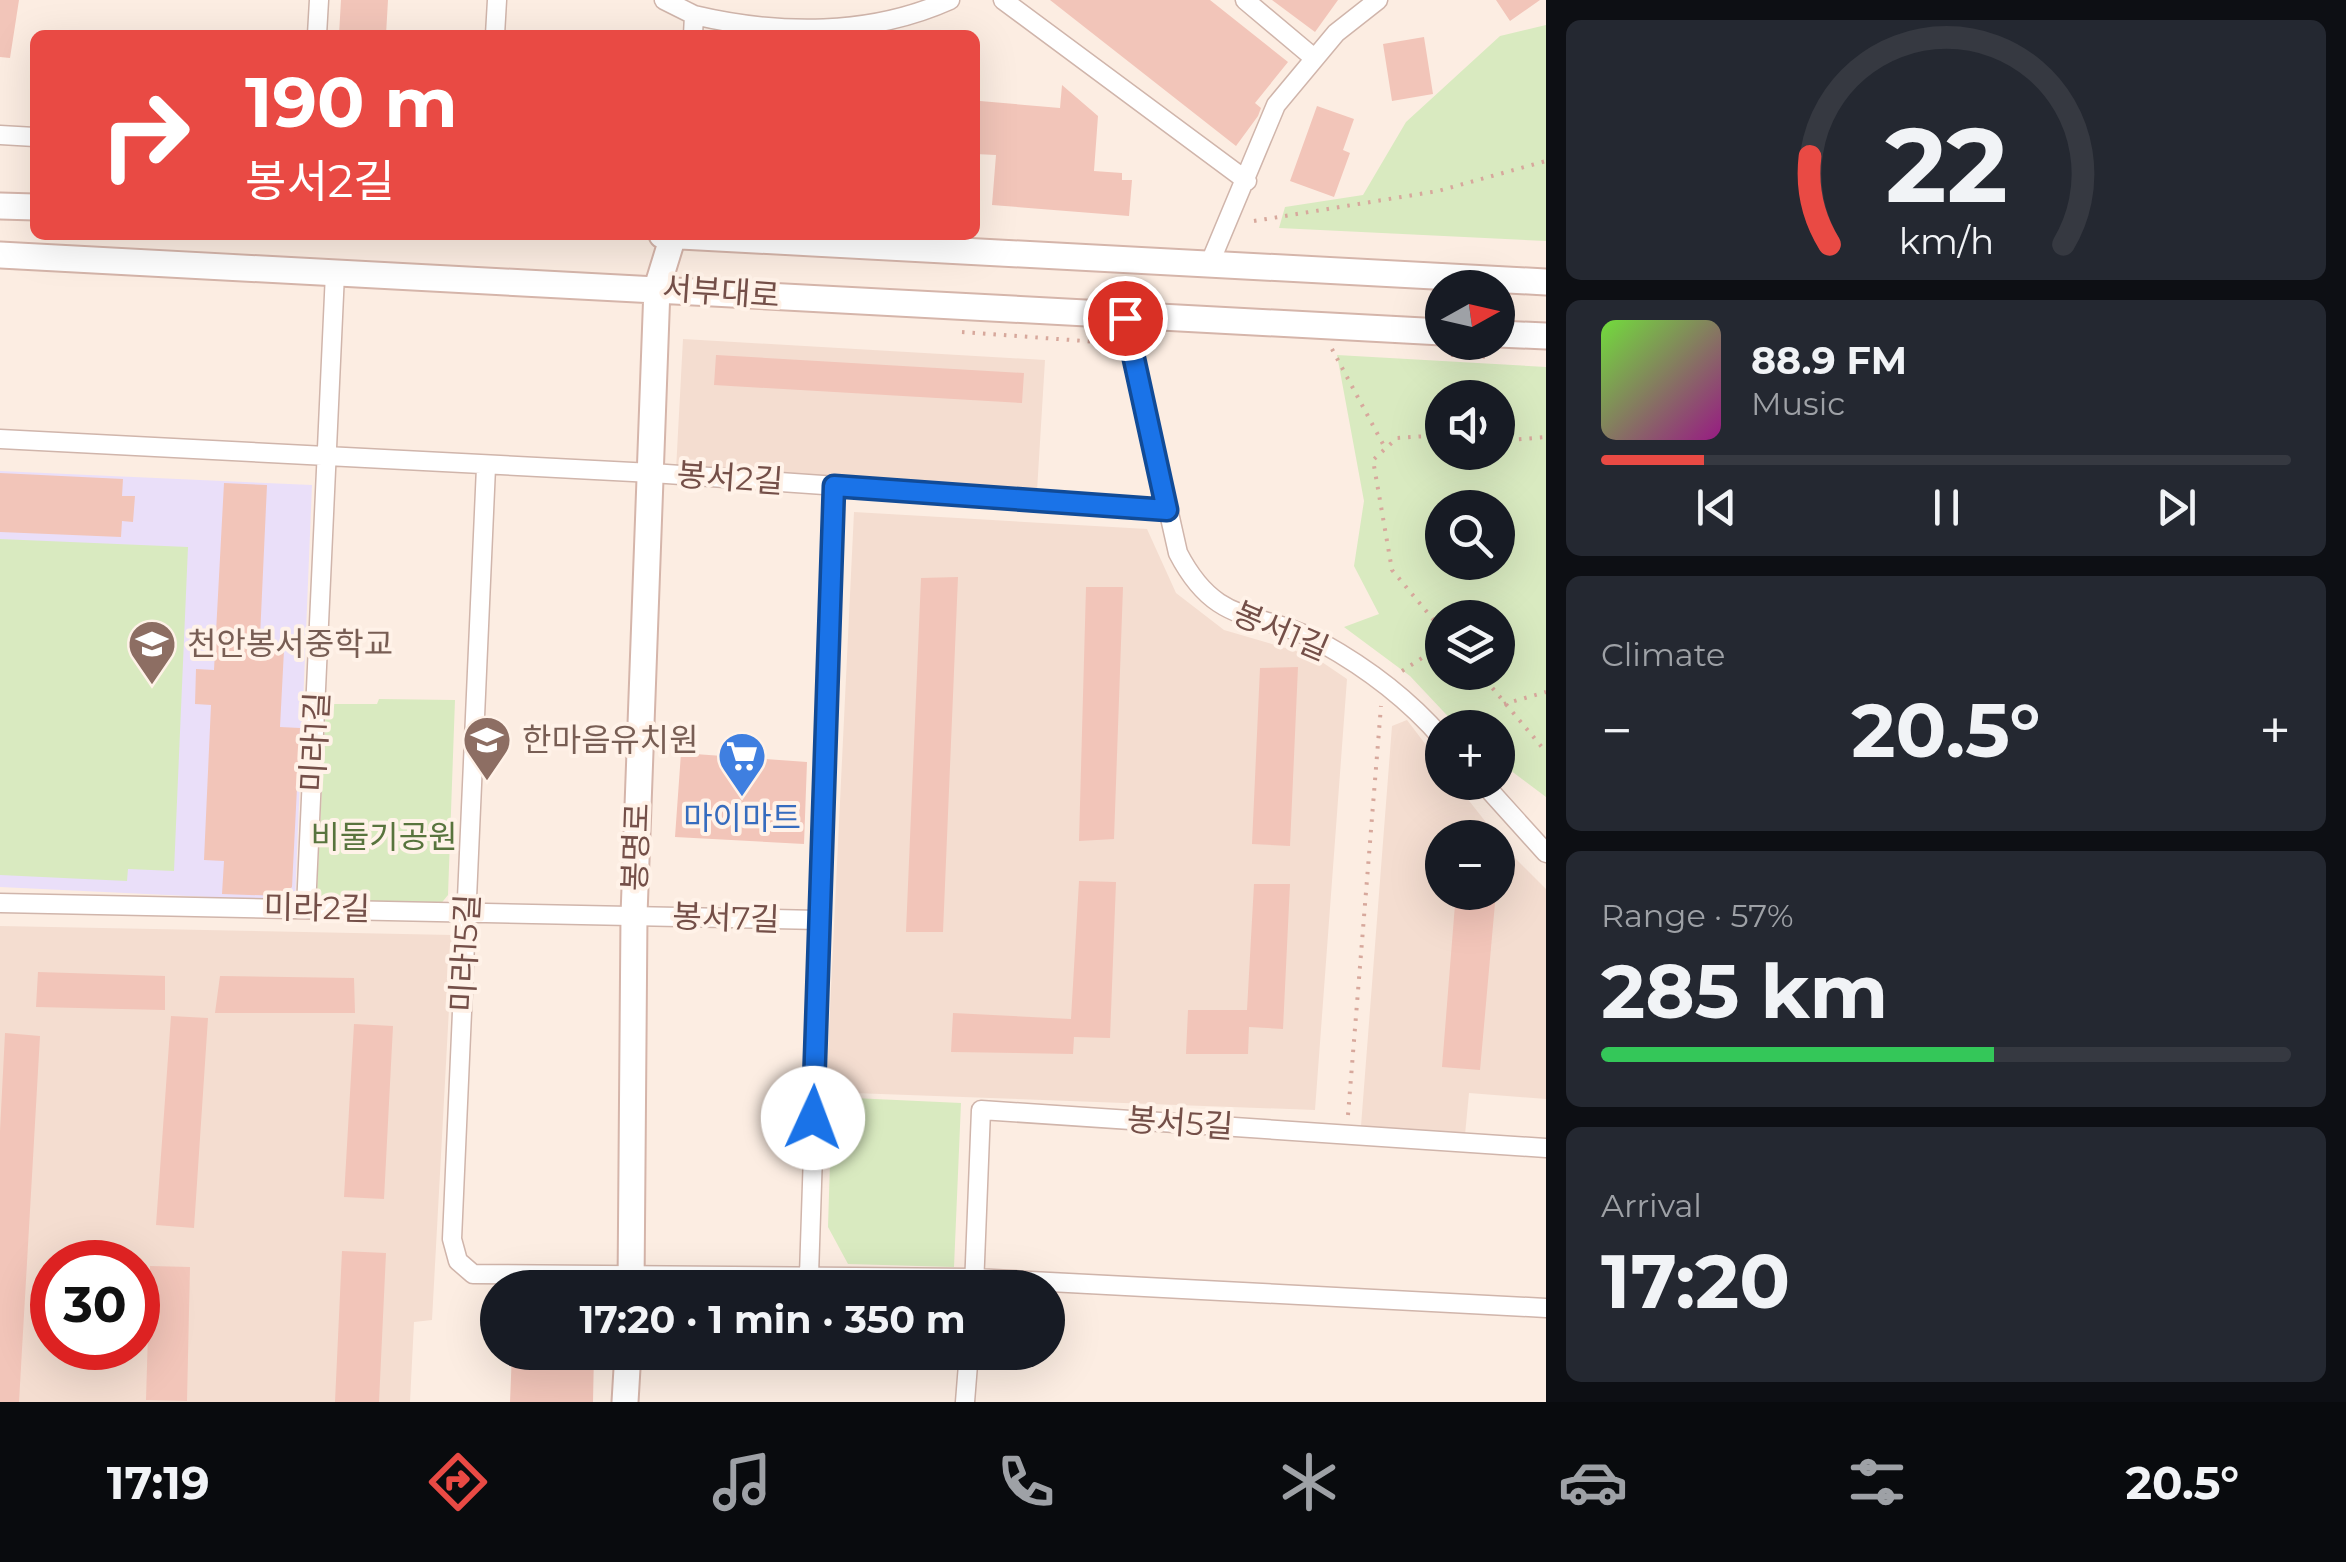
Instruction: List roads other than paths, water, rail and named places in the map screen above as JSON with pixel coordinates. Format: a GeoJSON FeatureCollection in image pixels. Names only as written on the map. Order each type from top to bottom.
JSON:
{"type":"FeatureCollection","features":[{"type":"Feature","properties":{"kind":"main road"},"geometry":{"type":"LineString","coordinates":[[0,206],[30,207]]}},
{"type":"Feature","properties":{"kind":"main road","name":"봉명로"},"geometry":{"type":"LineString","coordinates":[[631,1270],[634,915],[657,288],[671,240]]}},
{"type":"Feature","properties":{"kind":"main road","name":"서부대로"},"geometry":{"type":"LineString","coordinates":[[759,240],[1546,282]]}},
{"type":"Feature","properties":{"kind":"main road","name":"서부대로"},"geometry":{"type":"LineString","coordinates":[[0,255],[1425,331]]}},
{"type":"Feature","properties":{"kind":"main road"},"geometry":{"type":"LineString","coordinates":[[1515,335],[1546,336]]}},
{"type":"Feature","properties":{"kind":"main road"},"geometry":{"type":"LineString","coordinates":[[626,1402],[627,1370]]}},
{"type":"Feature","properties":{"kind":"street"},"geometry":{"type":"LineString","coordinates":[[317,30],[319,0]]}},
{"type":"Feature","properties":{"kind":"street"},"geometry":{"type":"LineString","coordinates":[[495,30],[497,0]]}},
{"type":"Feature","properties":{"kind":"street"},"geometry":{"type":"LineString","coordinates":[[664,0],[694,15],[736,25],[825,30],[910,18],[950,0]]}},
{"type":"Feature","properties":{"kind":"street"},"geometry":{"type":"LineString","coordinates":[[1003,0],[1247,181]]}},
{"type":"Feature","properties":{"kind":"street"},"geometry":{"type":"LineString","coordinates":[[1245,0],[1314,58]]}},
{"type":"Feature","properties":{"kind":"street"},"geometry":{"type":"LineString","coordinates":[[1209,266],[1276,105],[1336,33],[1378,0]]}},
{"type":"Feature","properties":{"kind":"street"},"geometry":{"type":"LineString","coordinates":[[692,30],[694,15]]}},
{"type":"Feature","properties":{"kind":"street"},"geometry":{"type":"LineString","coordinates":[[0,135],[30,137]]}},
{"type":"Feature","properties":{"kind":"street","name":"미라1길"},"geometry":{"type":"LineString","coordinates":[[306,908],[336,273]]}},
{"type":"Feature","properties":{"kind":"street","name":"봉서1길"},"geometry":{"type":"LineString","coordinates":[[1125,318],[1178,553],[1195,585],[1230,612],[1319,642],[1411,701],[1425,718]]}},
{"type":"Feature","properties":{"kind":"street"},"geometry":{"type":"LineString","coordinates":[[0,439],[486,467],[652,472]]}},
{"type":"Feature","properties":{"kind":"street","name":"미라15길"},"geometry":{"type":"LineString","coordinates":[[480,1274],[473,1274],[458,1261],[452,1239],[486,467]]}},
{"type":"Feature","properties":{"kind":"street","name":"봉서2길"},"geometry":{"type":"LineString","coordinates":[[652,472],[1167,510]]}},
{"type":"Feature","properties":{"kind":"street","name":"봉서7길"},"geometry":{"type":"LineString","coordinates":[[809,1270],[834,486]]}},
{"type":"Feature","properties":{"kind":"street"},"geometry":{"type":"LineString","coordinates":[[1498,800],[1546,854]]}},
{"type":"Feature","properties":{"kind":"street","name":"미라2길"},"geometry":{"type":"LineString","coordinates":[[0,904],[634,915]]}},
{"type":"Feature","properties":{"kind":"street","name":"봉서7길"},"geometry":{"type":"LineString","coordinates":[[634,915],[819,920]]}},
{"type":"Feature","properties":{"kind":"street","name":"봉서5길"},"geometry":{"type":"LineString","coordinates":[[975,1270],[982,1110],[1546,1148]]}},
{"type":"Feature","properties":{"kind":"street"},"geometry":{"type":"LineString","coordinates":[[1065,1287],[1546,1308]]}},
{"type":"Feature","properties":{"kind":"street"},"geometry":{"type":"LineString","coordinates":[[965,1402],[967,1370]]}},
{"type":"Feature","properties":{"kind":"place","name":"천안봉서중학교"},"geometry":{"type":"Point","coordinates":[152,686]}},
{"type":"Feature","properties":{"kind":"place","name":"한마음유치원"},"geometry":{"type":"Point","coordinates":[487,782]}},
{"type":"Feature","properties":{"kind":"place","name":"마이마트"},"geometry":{"type":"Point","coordinates":[742,798]}},
{"type":"Feature","properties":{"kind":"park label","name":"비둘기공원"},"geometry":{"type":"Point","coordinates":[384,837]}}]}
